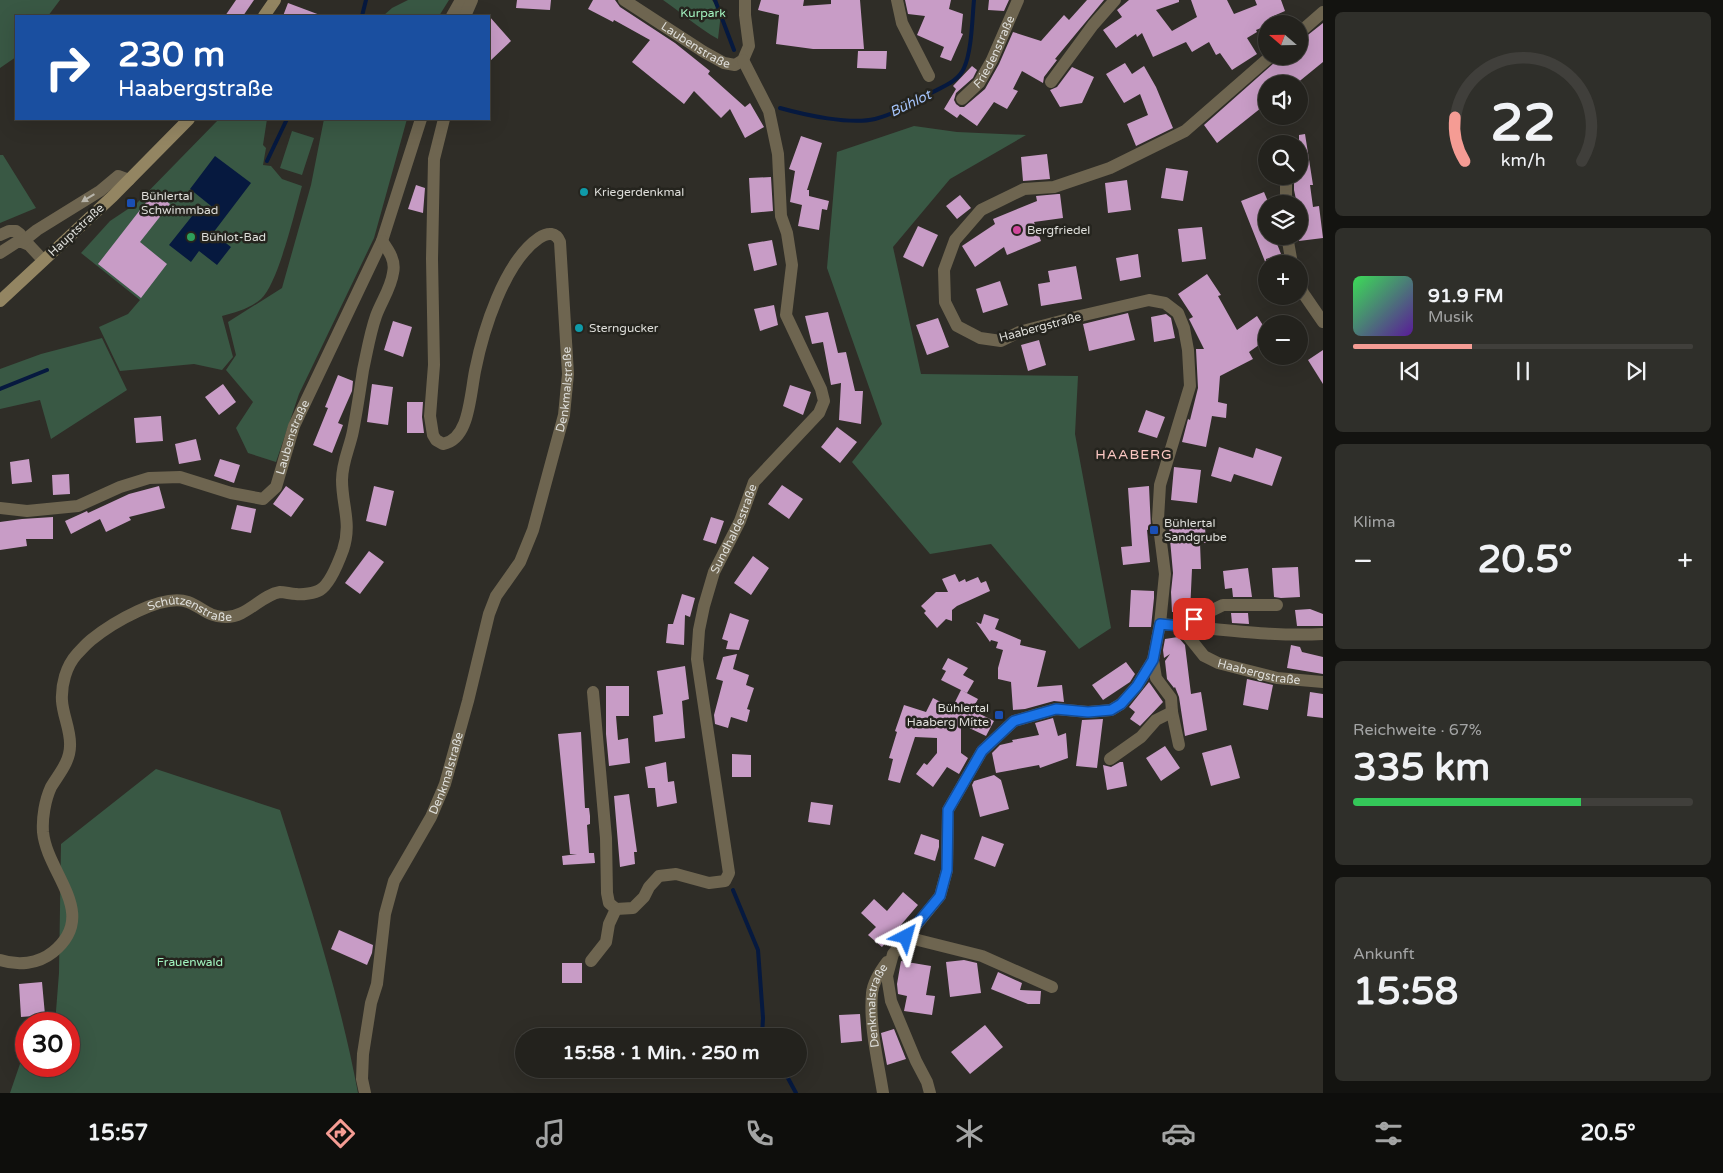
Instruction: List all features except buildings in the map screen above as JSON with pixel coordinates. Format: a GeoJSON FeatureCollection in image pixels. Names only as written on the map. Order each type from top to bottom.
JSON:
{"type":"FeatureCollection","features":[{"type":"Feature","properties":{"kind":"main road"},"geometry":{"type":"LineString","coordinates":[[265,15],[275,0]]}},
{"type":"Feature","properties":{"kind":"main road","name":"Hauptstraße"},"geometry":{"type":"LineString","coordinates":[[43,260],[129,180],[188,120]]}},
{"type":"Feature","properties":{"kind":"main road"},"geometry":{"type":"LineString","coordinates":[[0,301],[43,260]]}},
{"type":"Feature","properties":{"kind":"street"},"geometry":{"type":"LineString","coordinates":[[453,15],[461,0]]}},
{"type":"Feature","properties":{"kind":"street"},"geometry":{"type":"LineString","coordinates":[[465,15],[472,0]]}},
{"type":"Feature","properties":{"kind":"street","name":"Laubenstraße"},"geometry":{"type":"LineString","coordinates":[[624,0],[704,52],[724,63],[735,65],[743,60],[749,46],[745,0]]}},
{"type":"Feature","properties":{"kind":"street"},"geometry":{"type":"LineString","coordinates":[[897,0],[902,23],[929,76]]}},
{"type":"Feature","properties":{"kind":"street","name":"Friedenstraße"},"geometry":{"type":"LineString","coordinates":[[962,99],[978,83],[992,60],[1018,0]]}},
{"type":"Feature","properties":{"kind":"street"},"geometry":{"type":"LineString","coordinates":[[1051,82],[1093,25],[1115,0]]}},
{"type":"Feature","properties":{"kind":"street"},"geometry":{"type":"LineString","coordinates":[[1308,24],[1323,12]]}},
{"type":"Feature","properties":{"kind":"street","name":"Sundhaldestraße"},"geometry":{"type":"LineString","coordinates":[[616,909],[633,908],[644,897],[659,876],[676,874],[710,883],[724,881],[729,873],[697,659],[699,630],[714,572],[740,522],[754,482],[818,413],[824,401],[821,389],[786,315],[792,265],[787,233],[781,216],[778,154],[769,111],[743,60]]}},
{"type":"Feature","properties":{"kind":"street","name":"Haabergstraße"},"geometry":{"type":"LineString","coordinates":[[1179,745],[1171,698],[1156,678],[1153,660],[1160,624],[1164,574],[1158,519],[1160,485],[1190,386],[1188,350],[1184,328],[1178,313],[1165,303],[1149,300],[1071,318],[1020,332],[1000,340],[980,338],[957,326],[945,302],[944,270],[955,240],[981,210],[1024,189],[1054,187],[1110,168],[1185,130],[1261,65]]}},
{"type":"Feature","properties":{"kind":"street","name":"Laubenstraße"},"geometry":{"type":"LineString","coordinates":[[0,508],[27,511],[78,506],[120,487],[149,478],[172,477],[180,477],[231,493],[263,499],[276,487],[294,426],[382,241],[421,120]]}},
{"type":"Feature","properties":{"kind":"street","name":"Denkmalstraße"},"geometry":{"type":"LineString","coordinates":[[365,1093],[362,1079],[363,1054],[371,1003],[377,984],[385,914],[394,881],[431,817],[445,784],[489,614],[496,596],[520,562],[533,530],[564,415],[568,374],[560,242],[555,234],[546,234],[532,243],[514,266],[500,293],[478,356],[465,422],[459,434],[451,443],[443,444],[436,440],[433,435],[430,416],[434,364],[432,259],[434,159],[444,120]]}},
{"type":"Feature","properties":{"kind":"street","name":"Hauptstraße"},"geometry":{"type":"LineString","coordinates":[[22,242],[37,230],[100,191],[118,176],[129,180]]}},
{"type":"Feature","properties":{"kind":"street"},"geometry":{"type":"LineString","coordinates":[[0,234],[16,230],[20,234],[22,242]]}},
{"type":"Feature","properties":{"kind":"street","name":"Schützenstraße"},"geometry":{"type":"LineString","coordinates":[[0,960],[30,963],[46,958],[64,943],[72,926],[71,903],[47,850],[43,832],[44,810],[50,790],[65,766],[70,747],[62,701],[64,679],[73,659],[90,640],[125,618],[148,607],[171,600],[188,602],[208,614],[228,618],[244,612],[261,601],[281,592],[299,595],[321,589],[331,576],[343,548],[348,527],[342,480],[344,460],[353,432],[365,360],[375,318],[394,272],[392,255],[382,241]]}},
{"type":"Feature","properties":{"kind":"street","name":"Hauptstraße"},"geometry":{"type":"LineString","coordinates":[[0,253],[17,242],[22,242],[29,245],[43,260]]}},
{"type":"Feature","properties":{"kind":"street"},"geometry":{"type":"LineString","coordinates":[[1308,300],[1323,322]]}},
{"type":"Feature","properties":{"kind":"street"},"geometry":{"type":"LineString","coordinates":[[1180,626],[1223,605],[1277,605]]}},
{"type":"Feature","properties":{"kind":"street"},"geometry":{"type":"LineString","coordinates":[[1160,624],[1293,636],[1323,634]]}},
{"type":"Feature","properties":{"kind":"street","name":"Haabergstraße"},"geometry":{"type":"LineString","coordinates":[[1180,626],[1204,656],[1218,663],[1278,678],[1323,682]]}},
{"type":"Feature","properties":{"kind":"street","name":"Haabergstraße"},"geometry":{"type":"LineString","coordinates":[[930,1093],[927,1082],[916,1061],[891,1001],[888,976],[893,954],[940,896],[947,870],[948,810],[982,751],[1014,721],[1056,709],[1088,712],[1111,710],[1121,704],[1137,686],[1153,660]]}},
{"type":"Feature","properties":{"kind":"street"},"geometry":{"type":"LineString","coordinates":[[591,961],[606,942],[609,924],[616,909],[609,903],[607,893],[606,838],[593,692]]}},
{"type":"Feature","properties":{"kind":"street"},"geometry":{"type":"LineString","coordinates":[[1110,759],[1141,737],[1156,720],[1172,712]]}},
{"type":"Feature","properties":{"kind":"street"},"geometry":{"type":"LineString","coordinates":[[906,937],[982,956],[1052,987]]}},
{"type":"Feature","properties":{"kind":"street","name":"Denkmalstraße"},"geometry":{"type":"LineString","coordinates":[[883,1093],[873,1028],[872,991],[882,969],[893,954]]}},
{"type":"Feature","properties":{"kind":"green space"},"geometry":{"type":"Polygon","coordinates":[[[0,0],[60,0],[49,15],[15,15],[15,58],[0,68],[0,0]]]}},
{"type":"Feature","properties":{"kind":"green space"},"geometry":{"type":"Polygon","coordinates":[[[408,0],[449,0],[440,15],[384,15],[392,8],[408,0]]]}},
{"type":"Feature","properties":{"kind":"green space","name":"Kurpark"},"geometry":{"type":"Polygon","coordinates":[[[663,0],[712,0],[721,13],[718,39],[704,30],[663,0]]]}},
{"type":"Feature","properties":{"kind":"green space","name":"Bühlot-Bad"},"geometry":{"type":"Polygon","coordinates":[[[218,120],[267,120],[263,145],[266,148],[263,165],[271,166],[282,179],[302,186],[280,263],[267,291],[261,299],[252,305],[222,316],[233,357],[222,370],[194,364],[120,371],[99,327],[128,314],[140,300],[81,253],[110,221],[137,203],[218,120]]]}},
{"type":"Feature","properties":{"kind":"green space"},"geometry":{"type":"Polygon","coordinates":[[[324,120],[407,120],[374,238],[299,394],[276,462],[248,453],[236,428],[253,402],[226,370],[236,355],[228,322],[282,288],[311,185],[324,120]]]}},
{"type":"Feature","properties":{"kind":"green space"},"geometry":{"type":"Polygon","coordinates":[[[914,126],[957,132],[1026,135],[950,179],[893,247],[921,374],[1078,376],[1075,434],[1111,628],[1079,649],[991,544],[930,554],[852,462],[882,424],[827,268],[837,152],[914,126]]]}},
{"type":"Feature","properties":{"kind":"green space"},"geometry":{"type":"Polygon","coordinates":[[[292,131],[314,138],[302,175],[280,168],[292,131]]]}},
{"type":"Feature","properties":{"kind":"green space"},"geometry":{"type":"Polygon","coordinates":[[[0,155],[3,155],[36,208],[0,223],[0,155]]]}},
{"type":"Feature","properties":{"kind":"green space"},"geometry":{"type":"Polygon","coordinates":[[[102,338],[127,390],[51,439],[40,400],[0,409],[0,369],[41,354],[102,338]]]}},
{"type":"Feature","properties":{"kind":"green space","name":"Frauenwald"},"geometry":{"type":"Polygon","coordinates":[[[156,769],[280,810],[333,986],[358,1093],[10,1093],[15,1077],[80,1077],[80,1012],[56,1012],[59,973],[61,844],[156,769]]]}},
{"type":"Feature","properties":{"kind":"water"},"geometry":{"type":"Polygon","coordinates":[[[215,156],[251,183],[213,233],[231,247],[217,265],[199,251],[191,262],[169,245],[200,206],[212,215],[216,210],[190,189],[215,156]]]}},
{"type":"Feature","properties":{"kind":"waterway","name":"Bühlot"},"geometry":{"type":"LineString","coordinates":[[362,15],[366,0]]}},
{"type":"Feature","properties":{"kind":"waterway","name":"Bühlot"},"geometry":{"type":"LineString","coordinates":[[715,0],[734,50]]}},
{"type":"Feature","properties":{"kind":"waterway","name":"Bühlot"},"geometry":{"type":"LineString","coordinates":[[780,108],[802,114],[841,120],[865,121],[897,111],[945,86],[962,73],[967,61],[974,0]]}},
{"type":"Feature","properties":{"kind":"waterway","name":"Bühlot"},"geometry":{"type":"LineString","coordinates":[[267,161],[287,120]]}},
{"type":"Feature","properties":{"kind":"waterway","name":"Bühlot"},"geometry":{"type":"LineString","coordinates":[[0,389],[47,370]]}},
{"type":"Feature","properties":{"kind":"waterway"},"geometry":{"type":"LineString","coordinates":[[733,890],[758,950],[762,1028]]}},
{"type":"Feature","properties":{"kind":"waterway"},"geometry":{"type":"LineString","coordinates":[[788,1078],[796,1093]]}},
{"type":"Feature","properties":{"kind":"place","name":"Kriegerdenkmal"},"geometry":{"type":"Point","coordinates":[584,192]}},
{"type":"Feature","properties":{"kind":"place","name":"Bühlertal Schwimmbad"},"geometry":{"type":"Point","coordinates":[131,203]}},
{"type":"Feature","properties":{"kind":"place","name":"Bergfriedel"},"geometry":{"type":"Point","coordinates":[1017,230]}},
{"type":"Feature","properties":{"kind":"place","name":"Bühlot-Bad"},"geometry":{"type":"Point","coordinates":[191,237]}},
{"type":"Feature","properties":{"kind":"place","name":"Sterngucker"},"geometry":{"type":"Point","coordinates":[579,328]}},
{"type":"Feature","properties":{"kind":"place","name":"Bühlertal Sandgrube"},"geometry":{"type":"Point","coordinates":[1154,530]}},
{"type":"Feature","properties":{"kind":"place","name":"Bühlertal Haaberg Mitte"},"geometry":{"type":"Point","coordinates":[999,715]}},
{"type":"Feature","properties":{"kind":"district","name":"HAABERG"},"geometry":{"type":"Point","coordinates":[1134,454]}},
{"type":"Feature","properties":{"kind":"route"},"geometry":{"type":"LineString","coordinates":[[906,937],[940,896],[947,870],[948,810],[982,751],[1014,721],[1056,709],[1088,712],[1111,710],[1121,704],[1137,686],[1153,660],[1160,624],[1180,626],[1194,619]]}}]}
